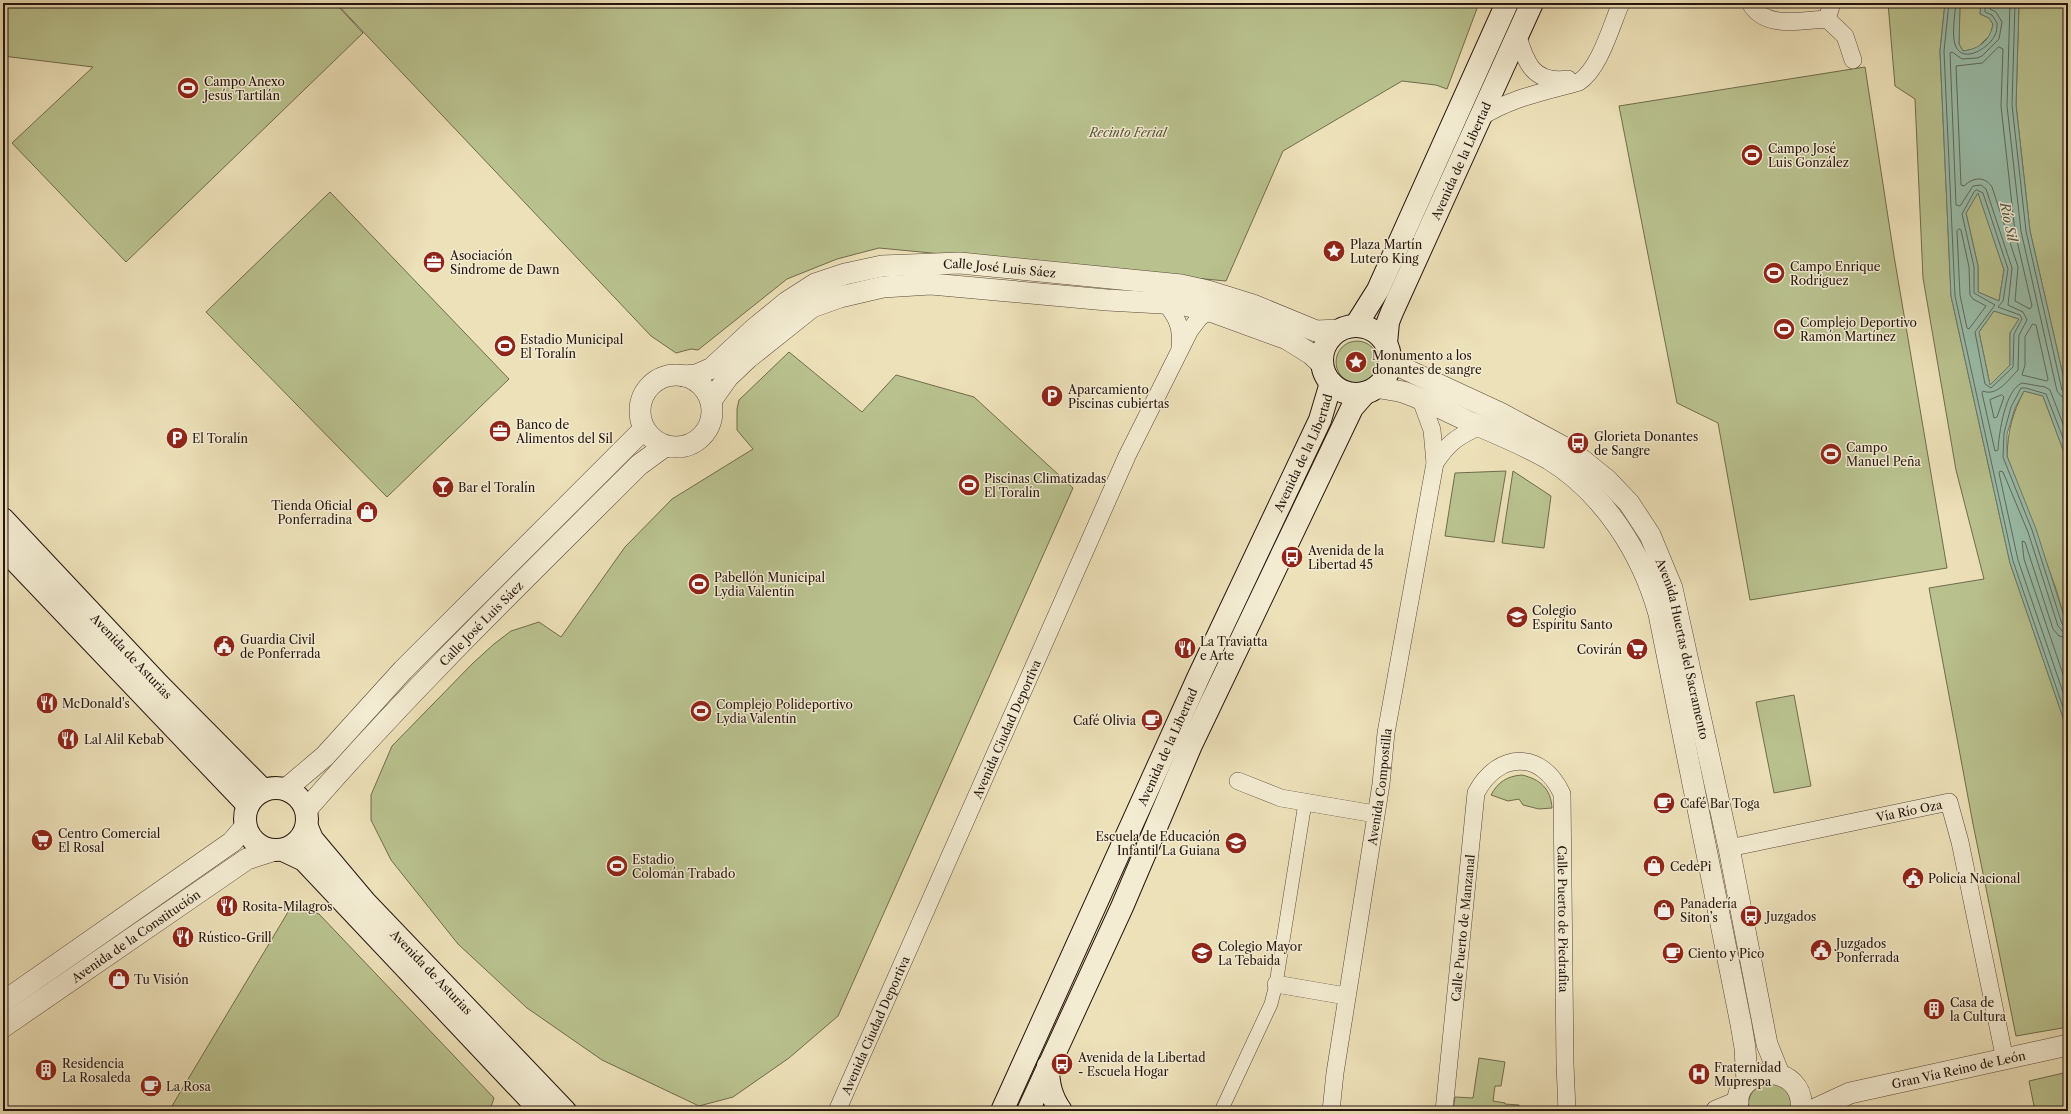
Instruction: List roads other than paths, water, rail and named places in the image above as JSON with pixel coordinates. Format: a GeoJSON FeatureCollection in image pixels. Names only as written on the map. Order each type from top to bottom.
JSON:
{"type":"FeatureCollection","features":[{"type":"Feature","properties":{"kind":"main road","name":"Avenida de la Libertad"},"geometry":{"type":"LineString","coordinates":[[1348,328],[1378,290],[1507,3]]}},
{"type":"Feature","properties":{"kind":"main road","name":"Avenida de la Libertad"},"geometry":{"type":"LineString","coordinates":[[1388,352],[1388,322],[1392,312],[1478,119],[1532,3]]}},
{"type":"Feature","properties":{"kind":"main road"},"geometry":{"type":"LineString","coordinates":[[1348,328],[1373,330],[1388,352],[1386,376],[1370,390],[1353,394],[1341,390],[1327,374],[1322,354],[1326,344],[1332,336],[1348,328]]}},
{"type":"Feature","properties":{"kind":"main road","name":"Avenida de la Libertad"},"geometry":{"type":"LineString","coordinates":[[1002,1111],[1199,676],[1320,420],[1327,374]]}},
{"type":"Feature","properties":{"kind":"main road","name":"Avenida de la Libertad"},"geometry":{"type":"LineString","coordinates":[[1028,1111],[1126,898],[1191,745],[1352,408],[1370,390]]}},
{"type":"Feature","properties":{"kind":"main road","name":"Avenida de Asturias"},"geometry":{"type":"LineString","coordinates":[[3,520],[159,685],[263,790]]}},
{"type":"Feature","properties":{"kind":"main road","name":"Avenida de Asturias"},"geometry":{"type":"LineString","coordinates":[[3,548],[248,805]]}},
{"type":"Feature","properties":{"kind":"main road"},"geometry":{"type":"LineString","coordinates":[[274,788],[286,789],[295,794],[302,801],[306,819],[298,842],[277,850],[262,848],[255,843],[245,827],[244,816],[248,805],[254,796],[263,790],[274,788]]}},
{"type":"Feature","properties":{"kind":"main road","name":"Avenida de Asturias"},"geometry":{"type":"LineString","coordinates":[[306,819],[312,839],[365,902],[565,1111]]}},
{"type":"Feature","properties":{"kind":"main road","name":"Avenida de Asturias"},"geometry":{"type":"LineString","coordinates":[[277,850],[304,860],[541,1111]]}},
{"type":"Feature","properties":{"kind":"main road"},"geometry":{"type":"LineString","coordinates":[[1104,887],[1126,898]]}},
{"type":"Feature","properties":{"kind":"main road"},"geometry":{"type":"LineString","coordinates":[[1048,1065],[1050,1089],[1055,1102],[1061,1111]]}},
{"type":"Feature","properties":{"kind":"street"},"geometry":{"type":"LineString","coordinates":[[1478,119],[1497,107],[1511,101],[1579,82],[1591,72],[1621,3]]}},
{"type":"Feature","properties":{"kind":"street"},"geometry":{"type":"LineString","coordinates":[[1750,3],[1763,17],[1776,21],[1827,19],[1845,36],[1853,60]]}},
{"type":"Feature","properties":{"kind":"street"},"geometry":{"type":"LineString","coordinates":[[1827,19],[1832,3]]}},
{"type":"Feature","properties":{"kind":"street"},"geometry":{"type":"LineString","coordinates":[[1517,34],[1522,51],[1531,68],[1536,74],[1546,79],[1568,79],[1594,65]]}},
{"type":"Feature","properties":{"kind":"street","name":"Calle José Luis Sáez"},"geometry":{"type":"LineString","coordinates":[[684,376],[696,375],[712,368],[754,329],[787,302],[815,284],[845,274],[882,266],[960,263],[1181,285],[1208,291],[1253,305],[1316,331],[1348,328]]}},
{"type":"Feature","properties":{"kind":"street","name":"Calle José Luis Sáez"},"geometry":{"type":"LineString","coordinates":[[711,401],[728,376],[748,358],[812,307],[840,297],[884,287],[931,284],[1180,304],[1210,311],[1287,339],[1311,354],[1327,374]]}},
{"type":"Feature","properties":{"kind":"street","name":"Avenida Ciudad Deportiva"},"geometry":{"type":"LineString","coordinates":[[1166,304],[1177,318],[1181,334],[1180,348]]}},
{"type":"Feature","properties":{"kind":"street","name":"Avenida Ciudad Deportiva"},"geometry":{"type":"LineString","coordinates":[[837,1111],[1127,456],[1190,330],[1200,317],[1210,311]]}},
{"type":"Feature","properties":{"kind":"street","name":"Avenida Huertas del Sacramento"},"geometry":{"type":"LineString","coordinates":[[1388,352],[1571,451],[1607,480],[1630,503],[1650,535],[1672,588],[1729,848],[1767,1044],[1779,1074]]}},
{"type":"Feature","properties":{"kind":"street"},"geometry":{"type":"LineString","coordinates":[[684,376],[701,385],[711,401],[712,413],[710,424],[704,434],[694,442],[680,447],[665,446],[653,439],[644,429],[640,416],[641,402],[651,385],[664,377],[684,376]]}},
{"type":"Feature","properties":{"kind":"street","name":"Avenida Huertas del Sacramento"},"geometry":{"type":"LineString","coordinates":[[1370,390],[1403,392],[1480,426],[1549,460],[1573,476],[1606,509],[1632,549],[1651,586],[1668,657],[1741,1024],[1745,1048],[1747,1082]]}},
{"type":"Feature","properties":{"kind":"street","name":"Avenida Compostilla"},"geometry":{"type":"LineString","coordinates":[[1331,1111],[1346,996],[1376,814],[1386,733],[1435,463],[1432,430],[1421,400]]}},
{"type":"Feature","properties":{"kind":"street","name":"Avenida Compostilla"},"geometry":{"type":"LineString","coordinates":[[1435,463],[1447,445],[1480,426]]}},
{"type":"Feature","properties":{"kind":"street","name":"Calle José Luis Sáez"},"geometry":{"type":"LineString","coordinates":[[286,789],[325,756],[403,670],[644,429]]}},
{"type":"Feature","properties":{"kind":"street","name":"Calle José Luis Sáez"},"geometry":{"type":"LineString","coordinates":[[306,819],[407,698],[639,465],[665,446]]}},
{"type":"Feature","properties":{"kind":"street","name":"Calle Puerto de Manzanal"},"geometry":{"type":"LineString","coordinates":[[1444,1111],[1476,793],[1495,769],[1511,761]]}},
{"type":"Feature","properties":{"kind":"street","name":"Calle Puerto de Piedrafita"},"geometry":{"type":"LineString","coordinates":[[1511,761],[1523,761],[1536,764],[1556,780],[1562,794],[1565,1064],[1567,1111]]}},
{"type":"Feature","properties":{"kind":"street"},"geometry":{"type":"LineString","coordinates":[[1238,781],[1280,798],[1376,814]]}},
{"type":"Feature","properties":{"kind":"street","name":"Vía Río Oza"},"geometry":{"type":"LineString","coordinates":[[1729,848],[1949,802],[1960,842],[2005,1060]]}},
{"type":"Feature","properties":{"kind":"street"},"geometry":{"type":"LineString","coordinates":[[1221,1111],[1271,1004],[1276,984],[1305,803]]}},
{"type":"Feature","properties":{"kind":"street","name":"Avenida de la Constitución"},"geometry":{"type":"LineString","coordinates":[[3,1002],[220,851],[232,842],[245,827]]}},
{"type":"Feature","properties":{"kind":"street","name":"Avenida de la Constitución"},"geometry":{"type":"LineString","coordinates":[[3,1027],[247,859],[277,850]]}},
{"type":"Feature","properties":{"kind":"street"},"geometry":{"type":"LineString","coordinates":[[1276,984],[1346,996]]}},
{"type":"Feature","properties":{"kind":"street","name":"Gran Vía Reino de León"},"geometry":{"type":"LineString","coordinates":[[1811,1111],[1850,1093],[2068,1045]]}},
{"type":"Feature","properties":{"kind":"street"},"geometry":{"type":"LineString","coordinates":[[1716,1111],[1738,1106],[1740,1092],[1747,1082],[1762,1074],[1779,1074],[1790,1080],[1798,1091],[1801,1098],[1801,1111]]}},
{"type":"Feature","properties":{"kind":"street","name":"Gran Vía Reino de León"},"geometry":{"type":"LineString","coordinates":[[1798,1091],[1850,1093]]}},
{"type":"Feature","properties":{"kind":"water","name":"Río Sil"},"geometry":{"type":"Polygon","coordinates":[[[1945,3],[1960,3],[1959,44],[1963,51],[1979,46],[1983,43],[1992,30],[1993,24],[1989,18],[1980,14],[1981,3],[2019,3],[2016,105],[2030,231],[2068,397],[2068,463],[2043,396],[2024,391],[2015,408],[2007,434],[2007,456],[2036,529],[2068,629],[2068,732],[2010,563],[1951,296],[1940,51],[1945,3]],[[1978,193],[1966,213],[1978,266],[1978,292],[1999,301],[2004,270],[1978,193]],[[1994,311],[1979,332],[1990,385],[2010,365],[2010,333],[2019,319],[1994,311]]]}},
{"type":"Feature","properties":{"kind":"place","name":"Campo Anexo Jesús Tartilán"},"geometry":{"type":"Point","coordinates":[188,88]}},
{"type":"Feature","properties":{"kind":"place","name":"Campo José Luis González"},"geometry":{"type":"Point","coordinates":[1752,155]}},
{"type":"Feature","properties":{"kind":"place","name":"Plaza Martín Lutero King"},"geometry":{"type":"Point","coordinates":[1334,251]}},
{"type":"Feature","properties":{"kind":"place","name":"Asociación Síndrome de Dawn"},"geometry":{"type":"Point","coordinates":[434,262]}},
{"type":"Feature","properties":{"kind":"place","name":"Campo Enrique Rodríguez"},"geometry":{"type":"Point","coordinates":[1774,273]}},
{"type":"Feature","properties":{"kind":"place","name":"Complejo Deportivo Ramón Martínez"},"geometry":{"type":"Point","coordinates":[1784,329]}},
{"type":"Feature","properties":{"kind":"place","name":"Estadio Municipal El Toralín"},"geometry":{"type":"Point","coordinates":[505,346]}},
{"type":"Feature","properties":{"kind":"place","name":"Monumento a los donantes de sangre"},"geometry":{"type":"Point","coordinates":[1356,362]}},
{"type":"Feature","properties":{"kind":"place","name":"Aparcamiento Piscinas cubiertas"},"geometry":{"type":"Point","coordinates":[1052,396]}},
{"type":"Feature","properties":{"kind":"place","name":"Banco de Alimentos del Sil"},"geometry":{"type":"Point","coordinates":[500,431]}},
{"type":"Feature","properties":{"kind":"place","name":"El Toralín"},"geometry":{"type":"Point","coordinates":[177,438]}},
{"type":"Feature","properties":{"kind":"place","name":"Glorieta Donantes de Sangre"},"geometry":{"type":"Point","coordinates":[1578,443]}},
{"type":"Feature","properties":{"kind":"place","name":"Campo Manuel Peña"},"geometry":{"type":"Point","coordinates":[1831,454]}},
{"type":"Feature","properties":{"kind":"place","name":"Piscinas Climatizadas El Toralín"},"geometry":{"type":"Point","coordinates":[969,485]}},
{"type":"Feature","properties":{"kind":"place","name":"Bar el Toralín"},"geometry":{"type":"Point","coordinates":[443,487]}},
{"type":"Feature","properties":{"kind":"place","name":"Tienda Oficial Ponferradina"},"geometry":{"type":"Point","coordinates":[367,512]}},
{"type":"Feature","properties":{"kind":"place","name":"Avenida de la Libertad 45"},"geometry":{"type":"Point","coordinates":[1292,557]}},
{"type":"Feature","properties":{"kind":"place","name":"Pabellón Municipal Lydia Valentín"},"geometry":{"type":"Point","coordinates":[699,584]}},
{"type":"Feature","properties":{"kind":"place","name":"Colegio Espíritu Santo"},"geometry":{"type":"Point","coordinates":[1517,617]}},
{"type":"Feature","properties":{"kind":"place","name":"Guardia Civil de Ponferrada"},"geometry":{"type":"Point","coordinates":[224,646]}},
{"type":"Feature","properties":{"kind":"place","name":"La Traviatta e Arte"},"geometry":{"type":"Point","coordinates":[1185,648]}},
{"type":"Feature","properties":{"kind":"place","name":"Covirán"},"geometry":{"type":"Point","coordinates":[1637,649]}},
{"type":"Feature","properties":{"kind":"place","name":"McDonald's"},"geometry":{"type":"Point","coordinates":[47,703]}},
{"type":"Feature","properties":{"kind":"place","name":"Complejo Polideportivo Lydia Valentín"},"geometry":{"type":"Point","coordinates":[701,711]}},
{"type":"Feature","properties":{"kind":"place","name":"Café Olivia"},"geometry":{"type":"Point","coordinates":[1152,720]}},
{"type":"Feature","properties":{"kind":"place","name":"Lal Alil Kebab"},"geometry":{"type":"Point","coordinates":[68,739]}},
{"type":"Feature","properties":{"kind":"place","name":"Café Bar Toga"},"geometry":{"type":"Point","coordinates":[1664,803]}},
{"type":"Feature","properties":{"kind":"place","name":"Centro Comercial El Rosal"},"geometry":{"type":"Point","coordinates":[42,840]}},
{"type":"Feature","properties":{"kind":"place","name":"Escuela de Educación Infantil La Guiana"},"geometry":{"type":"Point","coordinates":[1236,843]}},
{"type":"Feature","properties":{"kind":"place","name":"Estadio Colomán Trabado"},"geometry":{"type":"Point","coordinates":[617,866]}},
{"type":"Feature","properties":{"kind":"place","name":"CedePi"},"geometry":{"type":"Point","coordinates":[1654,866]}},
{"type":"Feature","properties":{"kind":"place","name":"Policía Nacional"},"geometry":{"type":"Point","coordinates":[1913,878]}},
{"type":"Feature","properties":{"kind":"place","name":"Rosita-Milagros"},"geometry":{"type":"Point","coordinates":[227,906]}},
{"type":"Feature","properties":{"kind":"place","name":"Panadería Siton’s"},"geometry":{"type":"Point","coordinates":[1664,910]}},
{"type":"Feature","properties":{"kind":"place","name":"Juzgados"},"geometry":{"type":"Point","coordinates":[1751,916]}},
{"type":"Feature","properties":{"kind":"place","name":"Rústico-Grill"},"geometry":{"type":"Point","coordinates":[183,937]}},
{"type":"Feature","properties":{"kind":"place","name":"Juzgados Ponferrada"},"geometry":{"type":"Point","coordinates":[1821,950]}},
{"type":"Feature","properties":{"kind":"place","name":"Colegio Mayor La Tebaida"},"geometry":{"type":"Point","coordinates":[1202,953]}},
{"type":"Feature","properties":{"kind":"place","name":"Ciento y Pico"},"geometry":{"type":"Point","coordinates":[1673,953]}},
{"type":"Feature","properties":{"kind":"place","name":"Tu Visión"},"geometry":{"type":"Point","coordinates":[119,979]}},
{"type":"Feature","properties":{"kind":"place","name":"Casa de la Cultura"},"geometry":{"type":"Point","coordinates":[1934,1009]}},
{"type":"Feature","properties":{"kind":"place","name":"Avenida de la Libertad - Escuela Hogar"},"geometry":{"type":"Point","coordinates":[1062,1064]}},
{"type":"Feature","properties":{"kind":"place","name":"Residencia La Rosaleda"},"geometry":{"type":"Point","coordinates":[46,1070]}},
{"type":"Feature","properties":{"kind":"place","name":"Fraternidad Muprespa"},"geometry":{"type":"Point","coordinates":[1699,1074]}},
{"type":"Feature","properties":{"kind":"place","name":"La Rosa"},"geometry":{"type":"Point","coordinates":[151,1086]}},
{"type":"Feature","properties":{"kind":"park label","name":"Recinto Ferial"},"geometry":{"type":"Point","coordinates":[1128,132]}}]}
